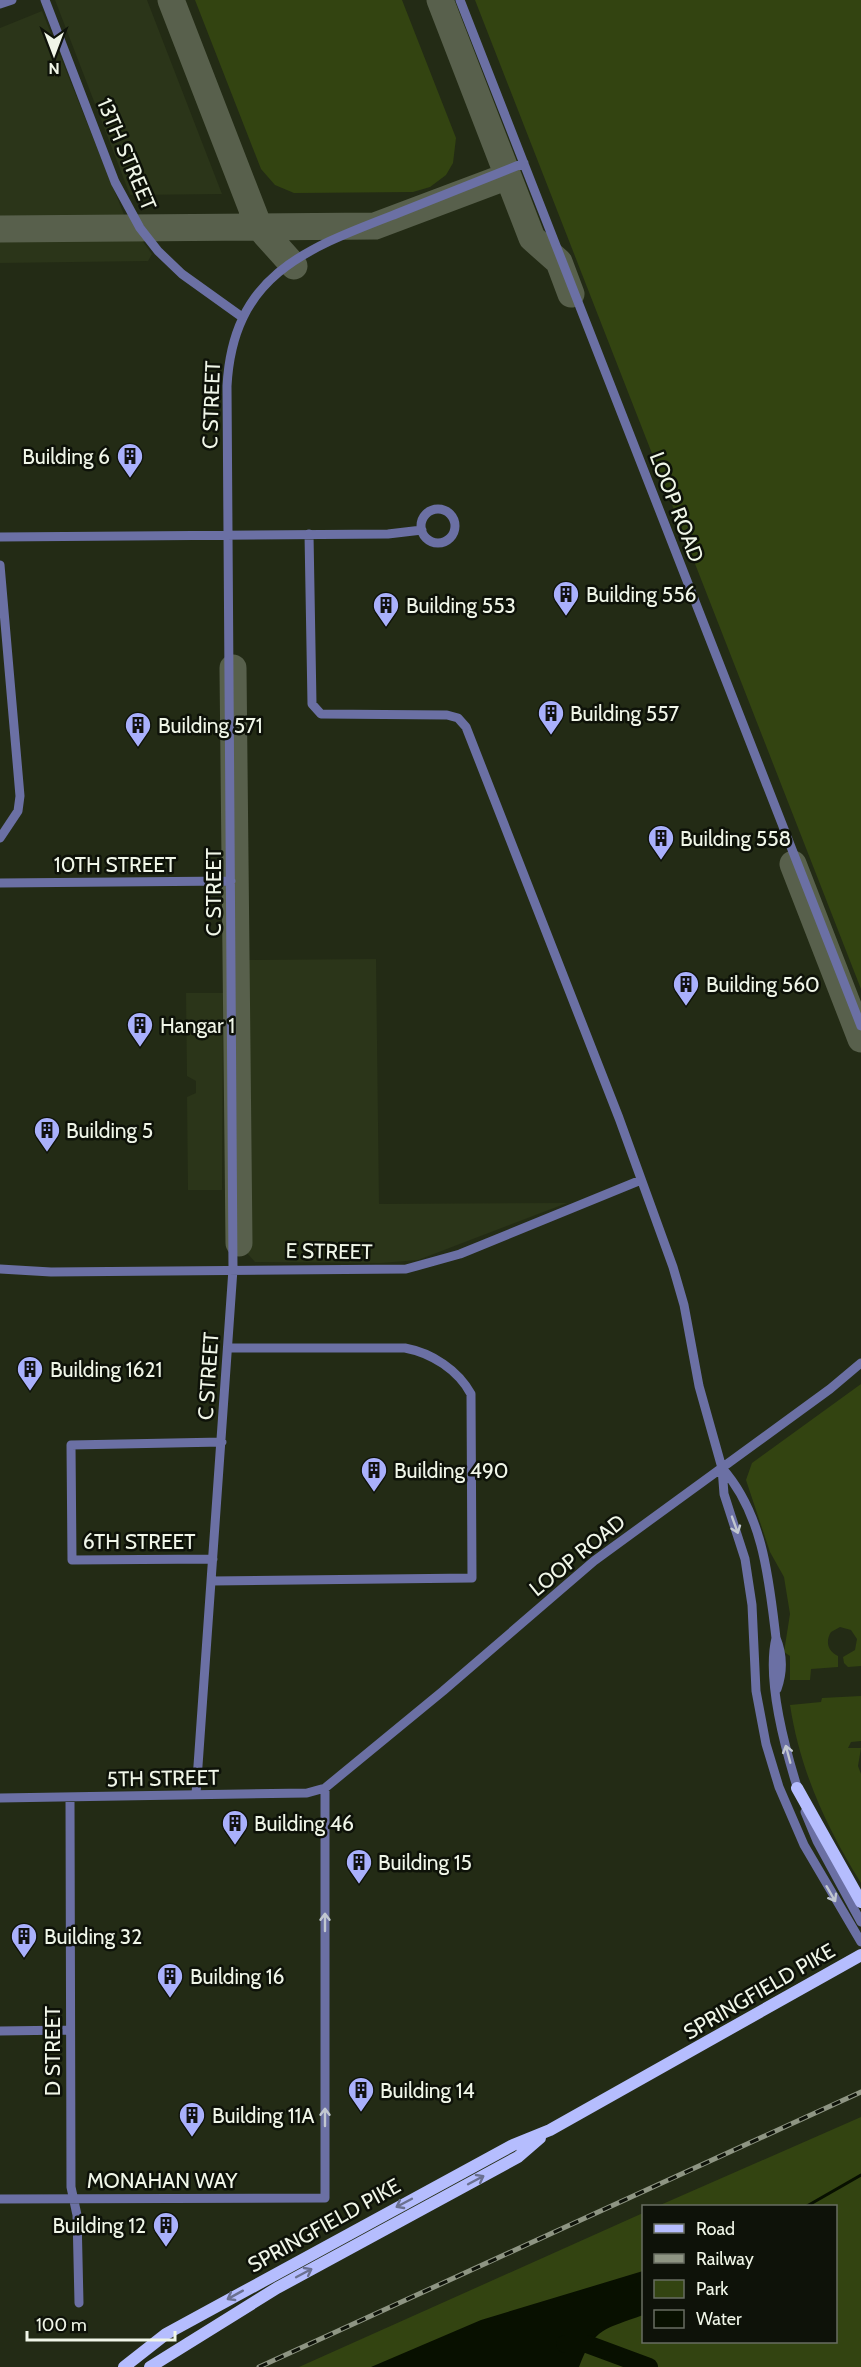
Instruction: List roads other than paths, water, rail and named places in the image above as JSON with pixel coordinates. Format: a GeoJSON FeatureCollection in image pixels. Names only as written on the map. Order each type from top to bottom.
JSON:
{"type":"FeatureCollection","features":[{"type":"Feature","properties":{"kind":"main road"},"geometry":{"type":"LineString","coordinates":[[797,1788],[861,1902]]}},
{"type":"Feature","properties":{"kind":"main road","name":"SPRINGFIELD PIKE"},"geometry":{"type":"LineString","coordinates":[[124,2367],[166,2334],[513,2145],[550,2130],[861,1955]]}},
{"type":"Feature","properties":{"kind":"main road","name":"SPRINGFIELD PIKE"},"geometry":{"type":"LineString","coordinates":[[150,2367],[253,2301],[519,2157],[550,2130]]}},
{"type":"Feature","properties":{"kind":"street"},"geometry":{"type":"LineString","coordinates":[[0,4],[12,0]]}},
{"type":"Feature","properties":{"kind":"street","name":"13TH STREET"},"geometry":{"type":"LineString","coordinates":[[45,0],[116,182],[140,228],[158,251],[182,274],[242,316]]}},
{"type":"Feature","properties":{"kind":"street","name":"LOOP ROAD"},"geometry":{"type":"LineString","coordinates":[[460,0],[861,1026]]}},
{"type":"Feature","properties":{"kind":"street","name":"C STREET"},"geometry":{"type":"LineString","coordinates":[[196,1794],[233,1269],[228,371],[234,339],[242,316],[270,279],[311,250],[524,163]]}},
{"type":"Feature","properties":{"kind":"street"},"geometry":{"type":"LineString","coordinates":[[0,537],[395,534],[422,530]]}},
{"type":"Feature","properties":{"kind":"street"},"geometry":{"type":"LineString","coordinates":[[309,534],[312,704],[321,714],[440,714],[453,716],[463,722],[641,1180],[680,1289],[699,1386],[722,1468],[724,1494],[739,1533],[750,1581],[756,1691],[769,1753],[782,1795],[804,1845],[861,1942]]}},
{"type":"Feature","properties":{"kind":"street"},"geometry":{"type":"LineString","coordinates":[[0,565],[20,796],[18,811],[0,838]]}},
{"type":"Feature","properties":{"kind":"street","name":"10TH STREET"},"geometry":{"type":"LineString","coordinates":[[0,883],[231,881]]}},
{"type":"Feature","properties":{"kind":"street","name":"E STREET"},"geometry":{"type":"LineString","coordinates":[[0,1269],[45,1272],[233,1269],[389,1270],[420,1266],[460,1254],[641,1180]]}},
{"type":"Feature","properties":{"kind":"street"},"geometry":{"type":"LineString","coordinates":[[212,1581],[472,1578],[471,1394],[455,1372],[427,1354],[405,1348],[228,1348]]}},
{"type":"Feature","properties":{"kind":"street","name":"LOOP ROAD"},"geometry":{"type":"LineString","coordinates":[[326,1788],[443,1691],[574,1577],[861,1364]]}},
{"type":"Feature","properties":{"kind":"street","name":"6TH STREET"},"geometry":{"type":"LineString","coordinates":[[213,1558],[72,1560],[71,1444],[222,1442]]}},
{"type":"Feature","properties":{"kind":"street"},"geometry":{"type":"LineString","coordinates":[[722,1468],[738,1487],[763,1552],[781,1658],[781,1677],[777,1689],[782,1733],[797,1788],[817,1841],[861,1922]]}},
{"type":"Feature","properties":{"kind":"street","name":"5TH STREET"},"geometry":{"type":"LineString","coordinates":[[0,1798],[307,1793],[326,1788]]}},
{"type":"Feature","properties":{"kind":"street","name":"MONAHAN WAY"},"geometry":{"type":"LineString","coordinates":[[0,2199],[325,2198],[326,1788]]}},
{"type":"Feature","properties":{"kind":"street","name":"D STREET"},"geometry":{"type":"LineString","coordinates":[[70,1798],[71,2187],[77,2215],[80,2303]]}},
{"type":"Feature","properties":{"kind":"street"},"geometry":{"type":"LineString","coordinates":[[0,2031],[70,2030]]}},
{"type":"Feature","properties":{"kind":"water"},"geometry":{"type":"Polygon","coordinates":[[[642,2271],[642,2315],[603,2331],[590,2344],[579,2367],[371,2367],[481,2320],[642,2271]]]}},
{"type":"Feature","properties":{"kind":"waterway"},"geometry":{"type":"LineString","coordinates":[[809,2205],[861,2175]]}},
{"type":"Feature","properties":{"kind":"waterway"},"geometry":{"type":"LineString","coordinates":[[565,2344],[587,2344],[649,2367]]}},
{"type":"Feature","properties":{"kind":"railway"},"geometry":{"type":"LineString","coordinates":[[259,2367],[861,2092]]}},
{"type":"Feature","properties":{"kind":"place","name":"Building 6"},"geometry":{"type":"Point","coordinates":[130,479]}},
{"type":"Feature","properties":{"kind":"place","name":"Building 556"},"geometry":{"type":"Point","coordinates":[566,617]}},
{"type":"Feature","properties":{"kind":"place","name":"Building 553"},"geometry":{"type":"Point","coordinates":[386,628]}},
{"type":"Feature","properties":{"kind":"place","name":"Building 557"},"geometry":{"type":"Point","coordinates":[551,736]}},
{"type":"Feature","properties":{"kind":"place","name":"Building 571"},"geometry":{"type":"Point","coordinates":[138,748]}},
{"type":"Feature","properties":{"kind":"place","name":"Building 558"},"geometry":{"type":"Point","coordinates":[661,861]}},
{"type":"Feature","properties":{"kind":"place","name":"Building 560"},"geometry":{"type":"Point","coordinates":[686,1007]}},
{"type":"Feature","properties":{"kind":"place","name":"Hangar 1"},"geometry":{"type":"Point","coordinates":[140,1048]}},
{"type":"Feature","properties":{"kind":"place","name":"Building 5"},"geometry":{"type":"Point","coordinates":[47,1153]}},
{"type":"Feature","properties":{"kind":"place","name":"Building 1621"},"geometry":{"type":"Point","coordinates":[30,1392]}},
{"type":"Feature","properties":{"kind":"place","name":"Building 490"},"geometry":{"type":"Point","coordinates":[374,1493]}},
{"type":"Feature","properties":{"kind":"place","name":"Building 46"},"geometry":{"type":"Point","coordinates":[235,1846]}},
{"type":"Feature","properties":{"kind":"place","name":"Building 15"},"geometry":{"type":"Point","coordinates":[359,1885]}},
{"type":"Feature","properties":{"kind":"place","name":"Building 32"},"geometry":{"type":"Point","coordinates":[24,1959]}},
{"type":"Feature","properties":{"kind":"place","name":"Building 16"},"geometry":{"type":"Point","coordinates":[170,1999]}},
{"type":"Feature","properties":{"kind":"place","name":"Building 14"},"geometry":{"type":"Point","coordinates":[361,2113]}},
{"type":"Feature","properties":{"kind":"place","name":"Building 11A"},"geometry":{"type":"Point","coordinates":[192,2138]}},
{"type":"Feature","properties":{"kind":"place","name":"Building 12"},"geometry":{"type":"Point","coordinates":[166,2248]}}]}
